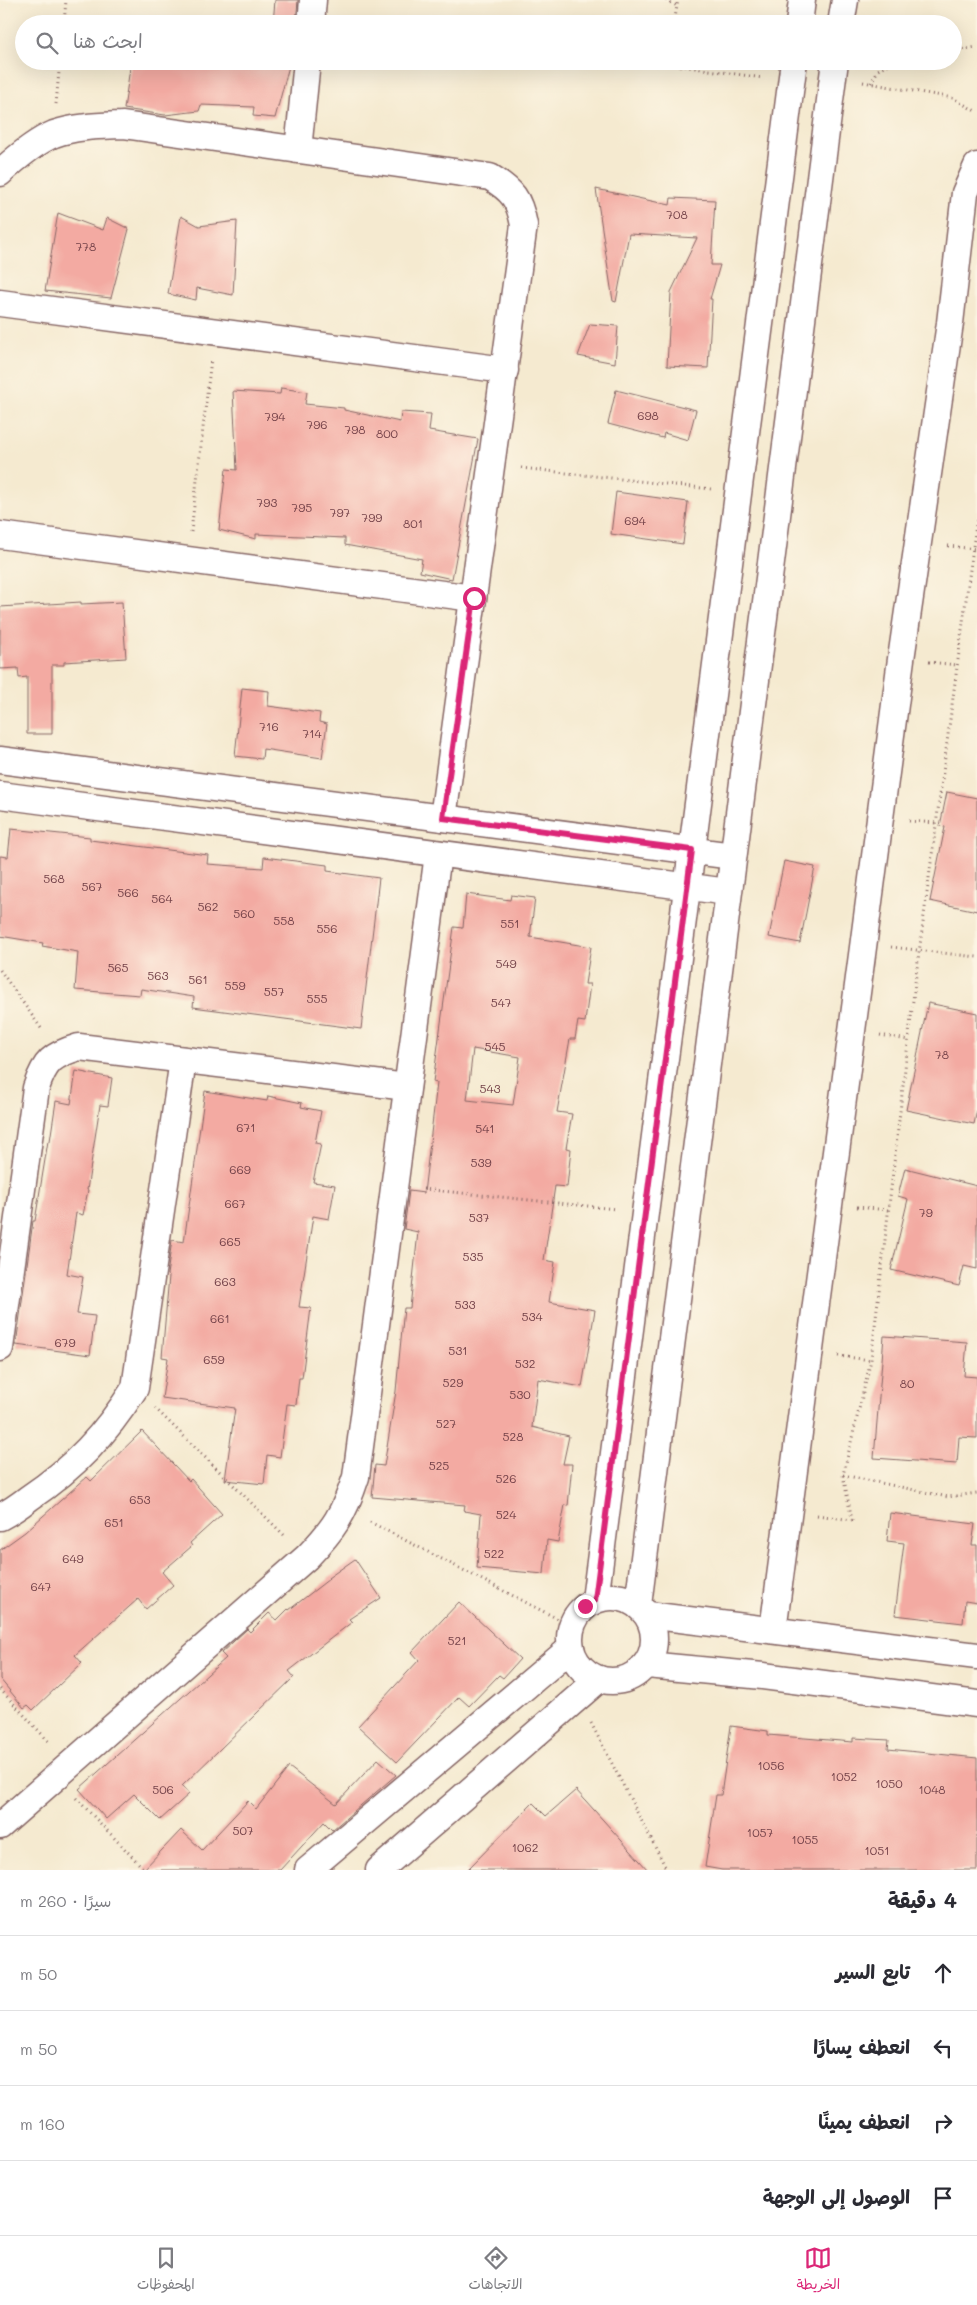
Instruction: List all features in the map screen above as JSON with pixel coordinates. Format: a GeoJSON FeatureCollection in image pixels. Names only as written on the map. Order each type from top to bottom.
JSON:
{"type":"FeatureCollection","features":[{"type":"Feature","properties":{"kind":"street"},"geometry":{"type":"LineString","coordinates":[[312,15],[313,0]]}},
{"type":"Feature","properties":{"kind":"street"},"geometry":{"type":"LineString","coordinates":[[800,15],[802,0]]}},
{"type":"Feature","properties":{"kind":"street"},"geometry":{"type":"LineString","coordinates":[[842,15],[845,0]]}},
{"type":"Feature","properties":{"kind":"street"},"geometry":{"type":"LineString","coordinates":[[298,150],[306,70]]}},
{"type":"Feature","properties":{"kind":"street"},"geometry":{"type":"LineString","coordinates":[[834,70],[728,892],[643,1610],[653,1627],[655,1640],[653,1653],[647,1665],[637,1674],[625,1680],[612,1682],[599,1680],[586,1672],[576,1662],[571,1637],[577,1615],[595,1600],[610,1596],[625,1598],[643,1610],[773,1630],[977,1656]]}},
{"type":"Feature","properties":{"kind":"street"},"geometry":{"type":"LineString","coordinates":[[595,1600],[793,72]]}},
{"type":"Feature","properties":{"kind":"street"},"geometry":{"type":"LineString","coordinates":[[0,173],[31,148],[54,134],[90,127],[123,125],[490,178],[508,188],[520,205],[524,225],[443,818]]}},
{"type":"Feature","properties":{"kind":"street"},"geometry":{"type":"LineString","coordinates":[[773,1630],[863,943],[950,323],[965,193],[977,166]]}},
{"type":"Feature","properties":{"kind":"street"},"geometry":{"type":"LineString","coordinates":[[0,303],[505,370]]}},
{"type":"Feature","properties":{"kind":"street"},"geometry":{"type":"LineString","coordinates":[[0,535],[474,598]]}},
{"type":"Feature","properties":{"kind":"street"},"geometry":{"type":"LineString","coordinates":[[0,760],[733,856]]}},
{"type":"Feature","properties":{"kind":"street"},"geometry":{"type":"LineString","coordinates":[[0,795],[728,892]]}},
{"type":"Feature","properties":{"kind":"street"},"geometry":{"type":"LineString","coordinates":[[0,1826],[306,1557],[328,1535],[345,1510],[356,1477],[438,854]]}},
{"type":"Feature","properties":{"kind":"street"},"geometry":{"type":"LineString","coordinates":[[0,1348],[36,1088],[43,1068],[58,1053],[79,1047],[407,1087]]}},
{"type":"Feature","properties":{"kind":"street"},"geometry":{"type":"LineString","coordinates":[[0,1517],[45,1488],[94,1445],[114,1422],[135,1388],[184,1060]]}},
{"type":"Feature","properties":{"kind":"street"},"geometry":{"type":"LineString","coordinates":[[319,1866],[571,1637]]}},
{"type":"Feature","properties":{"kind":"street"},"geometry":{"type":"LineString","coordinates":[[647,1665],[762,1676],[977,1704]]}},
{"type":"Feature","properties":{"kind":"street"},"geometry":{"type":"LineString","coordinates":[[379,1870],[599,1680]]}},
{"type":"Feature","properties":{"kind":"path"},"geometry":{"type":"LineString","coordinates":[[65,15],[66,0]]}},
{"type":"Feature","properties":{"kind":"path"},"geometry":{"type":"LineString","coordinates":[[666,0],[677,6]]}},
{"type":"Feature","properties":{"kind":"path"},"geometry":{"type":"LineString","coordinates":[[676,15],[678,0]]}},
{"type":"Feature","properties":{"kind":"path"},"geometry":{"type":"LineString","coordinates":[[962,49],[977,46]]}},
{"type":"Feature","properties":{"kind":"path"},"geometry":{"type":"LineString","coordinates":[[54,134],[59,70]]}},
{"type":"Feature","properties":{"kind":"path"},"geometry":{"type":"LineString","coordinates":[[762,70],[793,72]]}},
{"type":"Feature","properties":{"kind":"path"},"geometry":{"type":"LineString","coordinates":[[837,70],[871,83],[954,98],[977,112]]}},
{"type":"Feature","properties":{"kind":"path"},"geometry":{"type":"LineString","coordinates":[[871,83],[878,70]]}},
{"type":"Feature","properties":{"kind":"path"},"geometry":{"type":"LineString","coordinates":[[188,560],[214,331]]}},
{"type":"Feature","properties":{"kind":"path"},"geometry":{"type":"LineString","coordinates":[[492,464],[739,492]]}},
{"type":"Feature","properties":{"kind":"path"},"geometry":{"type":"LineString","coordinates":[[789,1511],[852,1520],[844,1475],[871,1360],[919,950],[977,516]]}},
{"type":"Feature","properties":{"kind":"path"},"geometry":{"type":"LineString","coordinates":[[863,943],[977,957]]}},
{"type":"Feature","properties":{"kind":"path"},"geometry":{"type":"LineString","coordinates":[[0,970],[58,1053]]}},
{"type":"Feature","properties":{"kind":"path"},"geometry":{"type":"LineString","coordinates":[[393,1186],[646,1212]]}},
{"type":"Feature","properties":{"kind":"path"},"geometry":{"type":"LineString","coordinates":[[135,1388],[306,1557]]}},
{"type":"Feature","properties":{"kind":"path"},"geometry":{"type":"LineString","coordinates":[[844,1475],[948,1497],[977,1494]]}},
{"type":"Feature","properties":{"kind":"path"},"geometry":{"type":"LineString","coordinates":[[345,1510],[571,1637]]}},
{"type":"Feature","properties":{"kind":"path"},"geometry":{"type":"LineString","coordinates":[[0,1689],[145,1870]]}},
{"type":"Feature","properties":{"kind":"path"},"geometry":{"type":"LineString","coordinates":[[578,1698],[667,1870]]}},
{"type":"Feature","properties":{"kind":"building"},"geometry":{"type":"Polygon","coordinates":[[[275,0],[298,0],[297,15],[274,15],[275,0]]]}},
{"type":"Feature","properties":{"kind":"building"},"geometry":{"type":"Polygon","coordinates":[[[130,70],[288,70],[275,118],[253,116],[254,107],[201,105],[199,111],[165,115],[124,109],[130,70]]]}},
{"type":"Feature","properties":{"kind":"building"},"geometry":{"type":"Polygon","coordinates":[[[596,189],[670,205],[671,198],[715,200],[711,265],[720,265],[710,299],[712,299],[708,368],[667,366],[671,292],[697,238],[629,234],[616,302],[613,301],[596,189]]]}},
{"type":"Feature","properties":{"kind":"building"},"geometry":{"type":"Polygon","coordinates":[[[58,213],[103,230],[107,218],[129,229],[111,298],[45,291],[58,213]]]}},
{"type":"Feature","properties":{"kind":"building"},"geometry":{"type":"Polygon","coordinates":[[[181,216],[199,226],[237,221],[233,295],[197,288],[196,300],[168,294],[181,216]]]}},
{"type":"Feature","properties":{"kind":"building"},"geometry":{"type":"Polygon","coordinates":[[[590,324],[618,326],[615,363],[578,356],[590,324]]]}},
{"type":"Feature","properties":{"kind":"building"},"geometry":{"type":"Polygon","coordinates":[[[281,388],[307,392],[305,404],[344,408],[344,410],[400,422],[401,412],[431,414],[429,431],[478,439],[452,579],[420,572],[422,559],[345,545],[345,538],[256,534],[256,539],[219,530],[226,469],[237,470],[233,391],[280,394],[281,388]]]}},
{"type":"Feature","properties":{"kind":"building"},"geometry":{"type":"Polygon","coordinates":[[[616,390],[696,410],[688,440],[664,433],[663,438],[608,424],[616,390]]]}},
{"type":"Feature","properties":{"kind":"building"},"geometry":{"type":"Polygon","coordinates":[[[616,492],[688,502],[683,544],[611,534],[616,492]]]}},
{"type":"Feature","properties":{"kind":"building"},"geometry":{"type":"Polygon","coordinates":[[[81,602],[81,604],[122,602],[126,658],[64,662],[64,665],[52,665],[52,734],[27,734],[27,677],[19,678],[18,668],[0,669],[0,607],[81,602]]]}},
{"type":"Feature","properties":{"kind":"building"},"geometry":{"type":"Polygon","coordinates":[[[242,688],[269,691],[268,706],[320,713],[319,722],[327,724],[322,758],[263,749],[262,759],[235,756],[242,688]]]}},
{"type":"Feature","properties":{"kind":"building"},"geometry":{"type":"Polygon","coordinates":[[[947,792],[977,798],[977,911],[930,901],[945,827],[940,826],[947,792]]]}},
{"type":"Feature","properties":{"kind":"building"},"geometry":{"type":"Polygon","coordinates":[[[11,829],[90,837],[90,840],[208,855],[207,864],[263,868],[264,857],[327,865],[327,871],[379,878],[361,1029],[193,1007],[194,997],[141,989],[140,995],[75,990],[78,952],[42,946],[43,943],[0,936],[0,856],[8,857],[11,829]]]}},
{"type":"Feature","properties":{"kind":"building"},"geometry":{"type":"Polygon","coordinates":[[[784,861],[815,867],[800,943],[769,937],[784,861]]]}},
{"type":"Feature","properties":{"kind":"building"},"geometry":{"type":"Polygon","coordinates":[[[466,894],[510,900],[511,895],[535,898],[530,937],[591,947],[585,984],[590,984],[585,1022],[578,1021],[575,1039],[570,1039],[557,1112],[572,1114],[566,1148],[571,1149],[567,1187],[555,1186],[544,1260],[555,1262],[549,1302],[595,1310],[582,1387],[538,1379],[532,1427],[569,1436],[563,1464],[572,1464],[568,1506],[565,1505],[558,1542],[547,1540],[544,1574],[477,1568],[481,1514],[464,1511],[465,1505],[372,1497],[375,1465],[384,1466],[396,1391],[404,1308],[410,1308],[418,1232],[404,1229],[409,1191],[424,1193],[437,1083],[433,1082],[454,927],[463,928],[466,894]],[[473,1049],[467,1100],[513,1105],[520,1057],[473,1049]]]}},
{"type":"Feature","properties":{"kind":"building"},"geometry":{"type":"Polygon","coordinates":[[[928,1003],[977,1013],[977,1110],[974,1124],[906,1110],[928,1003]]]}},
{"type":"Feature","properties":{"kind":"building"},"geometry":{"type":"Polygon","coordinates":[[[76,1071],[112,1078],[108,1106],[100,1105],[88,1190],[83,1215],[76,1213],[67,1274],[83,1277],[77,1314],[95,1316],[90,1355],[16,1345],[33,1221],[35,1221],[56,1101],[71,1104],[76,1071]]]}},
{"type":"Feature","properties":{"kind":"building"},"geometry":{"type":"Polygon","coordinates":[[[205,1091],[267,1101],[268,1096],[302,1103],[301,1107],[321,1111],[315,1143],[321,1144],[313,1182],[335,1185],[329,1219],[313,1216],[299,1307],[311,1308],[302,1378],[299,1378],[296,1405],[287,1404],[280,1457],[267,1455],[264,1484],[225,1480],[235,1408],[162,1398],[168,1358],[162,1357],[169,1276],[167,1275],[172,1240],[184,1242],[205,1091]]]}},
{"type":"Feature","properties":{"kind":"building"},"geometry":{"type":"Polygon","coordinates":[[[905,1168],[977,1186],[977,1269],[964,1266],[959,1286],[891,1270],[908,1199],[898,1196],[905,1168]]]}},
{"type":"Feature","properties":{"kind":"building"},"geometry":{"type":"Polygon","coordinates":[[[884,1336],[967,1342],[964,1376],[977,1377],[977,1438],[959,1437],[957,1464],[874,1458],[884,1336]]]}},
{"type":"Feature","properties":{"kind":"building"},"geometry":{"type":"Polygon","coordinates":[[[142,1431],[189,1481],[191,1479],[222,1514],[190,1543],[192,1546],[162,1572],[173,1585],[146,1609],[138,1599],[75,1655],[82,1663],[33,1710],[28,1705],[24,1708],[0,1679],[0,1550],[25,1532],[87,1477],[91,1481],[142,1431]]]}},
{"type":"Feature","properties":{"kind":"building"},"geometry":{"type":"Polygon","coordinates":[[[890,1513],[975,1524],[972,1545],[977,1545],[977,1603],[965,1601],[963,1623],[895,1615],[904,1543],[887,1541],[890,1513]]]}},
{"type":"Feature","properties":{"kind":"building"},"geometry":{"type":"Polygon","coordinates":[[[355,1559],[381,1598],[349,1619],[352,1622],[289,1671],[294,1677],[182,1786],[189,1794],[160,1820],[134,1794],[106,1819],[79,1789],[226,1658],[221,1653],[247,1629],[250,1632],[269,1613],[277,1620],[288,1609],[355,1559]]]}},
{"type":"Feature","properties":{"kind":"building"},"geometry":{"type":"Polygon","coordinates":[[[459,1602],[520,1659],[503,1678],[499,1675],[469,1706],[459,1697],[397,1762],[358,1726],[419,1660],[412,1652],[459,1602]]]}},
{"type":"Feature","properties":{"kind":"building"},"geometry":{"type":"Polygon","coordinates":[[[731,1726],[768,1731],[768,1735],[853,1742],[853,1738],[889,1740],[888,1749],[977,1758],[977,1870],[722,1870],[705,1867],[716,1795],[721,1795],[731,1726]]]}},
{"type":"Feature","properties":{"kind":"building"},"geometry":{"type":"Polygon","coordinates":[[[378,1759],[396,1775],[332,1830],[324,1822],[280,1870],[143,1870],[181,1830],[202,1850],[248,1801],[256,1809],[289,1767],[336,1804],[378,1759]]]}},
{"type":"Feature","properties":{"kind":"building"},"geometry":{"type":"Polygon","coordinates":[[[576,1790],[648,1870],[467,1870],[533,1803],[546,1816],[576,1790]]]}},
{"type":"Feature","properties":{"kind":"route"},"geometry":{"type":"LineString","coordinates":[[474,598],[443,818],[692,850],[595,1600],[585,1606]]}}]}
